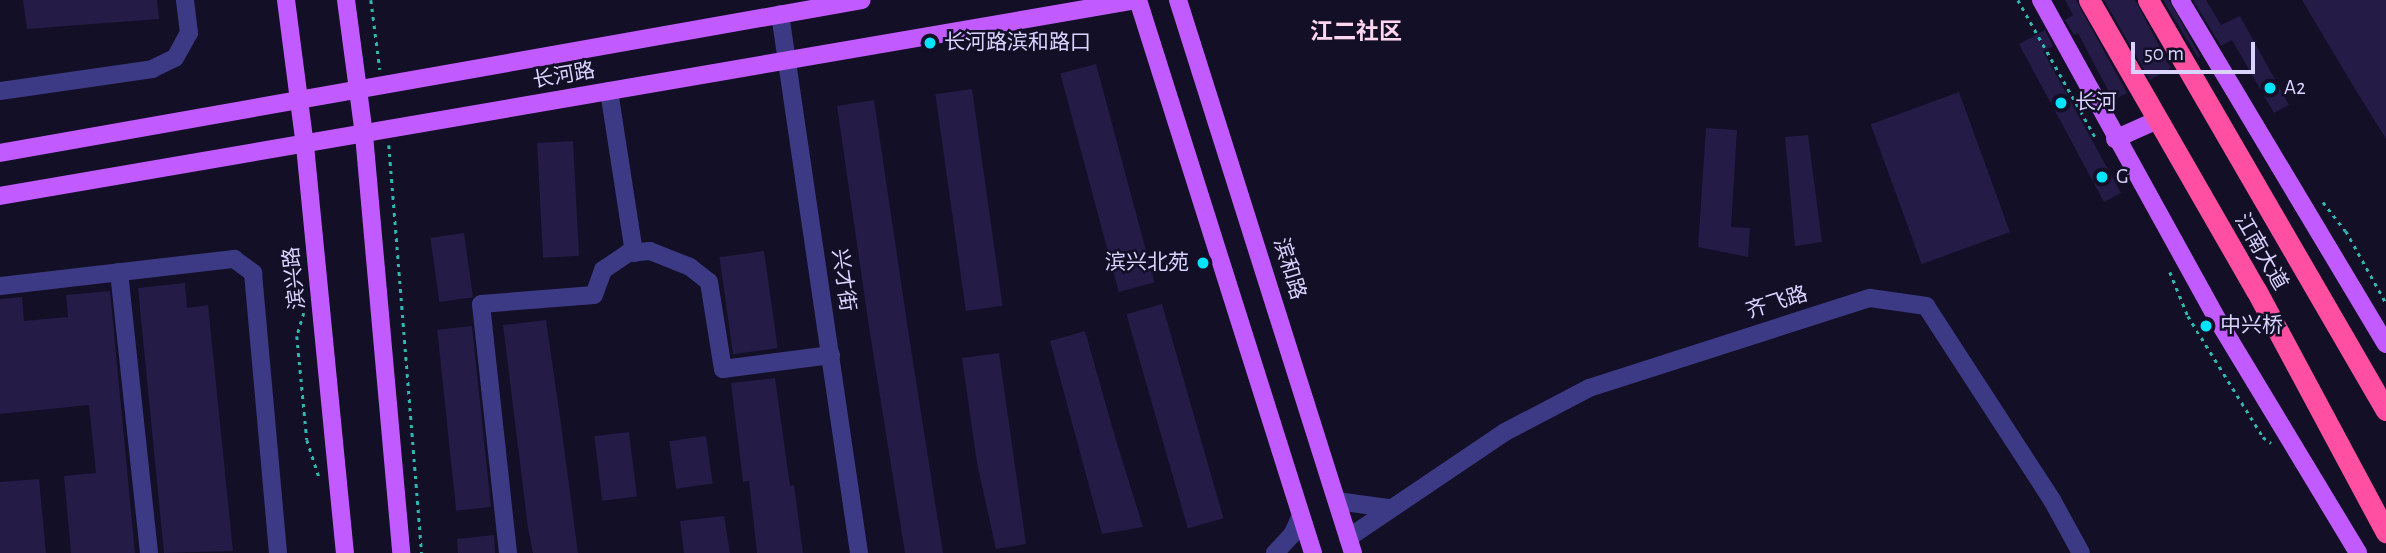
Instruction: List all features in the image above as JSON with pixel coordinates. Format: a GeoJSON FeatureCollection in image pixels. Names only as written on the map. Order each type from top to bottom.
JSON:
{"type":"FeatureCollection","features":[{"type":"Feature","properties":{"kind":"highway","name":"江南大道"},"geometry":{"type":"LineString","coordinates":[[2089,0],[2155,121],[2256,290],[2386,532]]}},
{"type":"Feature","properties":{"kind":"highway","name":"江南大道"},"geometry":{"type":"LineString","coordinates":[[2148,0],[2386,410]]}},
{"type":"Feature","properties":{"kind":"main road","name":"滨兴路"},"geometry":{"type":"LineString","coordinates":[[286,0],[305,146],[345,553]]}},
{"type":"Feature","properties":{"kind":"main road"},"geometry":{"type":"LineString","coordinates":[[346,0],[364,135],[401,553]]}},
{"type":"Feature","properties":{"kind":"main road","name":"长河路"},"geometry":{"type":"LineString","coordinates":[[0,153],[358,87],[862,0]]}},
{"type":"Feature","properties":{"kind":"main road","name":"长河路"},"geometry":{"type":"LineString","coordinates":[[0,196],[305,146],[789,58],[1137,0]]}},
{"type":"Feature","properties":{"kind":"main road"},"geometry":{"type":"LineString","coordinates":[[1137,0],[1313,553]]}},
{"type":"Feature","properties":{"kind":"main road","name":"滨和路"},"geometry":{"type":"LineString","coordinates":[[1178,0],[1351,545]]}},
{"type":"Feature","properties":{"kind":"main road"},"geometry":{"type":"LineString","coordinates":[[2041,0],[2115,139],[2358,553]]}},
{"type":"Feature","properties":{"kind":"main road"},"geometry":{"type":"LineString","coordinates":[[2180,0],[2386,344]]}},
{"type":"Feature","properties":{"kind":"main road"},"geometry":{"type":"LineString","coordinates":[[2183,58],[2206,45]]}},
{"type":"Feature","properties":{"kind":"main road"},"geometry":{"type":"LineString","coordinates":[[2115,139],[2155,121]]}},
{"type":"Feature","properties":{"kind":"street"},"geometry":{"type":"LineString","coordinates":[[0,84],[0,91],[152,69],[175,58],[189,33],[185,0]]}},
{"type":"Feature","properties":{"kind":"street","name":"兴才街"},"geometry":{"type":"LineString","coordinates":[[780,14],[789,58],[859,553]]}},
{"type":"Feature","properties":{"kind":"street"},"geometry":{"type":"LineString","coordinates":[[609,91],[634,253]]}},
{"type":"Feature","properties":{"kind":"street"},"geometry":{"type":"LineString","coordinates":[[508,553],[481,304],[594,295],[603,270],[634,253],[650,251],[671,258],[709,282],[723,369],[831,355]]}},
{"type":"Feature","properties":{"kind":"street"},"geometry":{"type":"LineString","coordinates":[[0,286],[234,259],[253,273],[278,553]]}},
{"type":"Feature","properties":{"kind":"street"},"geometry":{"type":"LineString","coordinates":[[119,272],[149,553]]}},
{"type":"Feature","properties":{"kind":"street","name":"齐飞路"},"geometry":{"type":"LineString","coordinates":[[1351,545],[1388,508],[1505,432],[1589,388],[1870,298],[1926,306],[2052,500],[2081,553]]}},
{"type":"Feature","properties":{"kind":"street"},"geometry":{"type":"LineString","coordinates":[[1337,500],[1388,508]]}},
{"type":"Feature","properties":{"kind":"street"},"geometry":{"type":"LineString","coordinates":[[1275,553],[1292,536],[1301,516]]}},
{"type":"Feature","properties":{"kind":"path"},"geometry":{"type":"LineString","coordinates":[[371,0],[382,83]]}},
{"type":"Feature","properties":{"kind":"path"},"geometry":{"type":"LineString","coordinates":[[388,131],[422,553]]}},
{"type":"Feature","properties":{"kind":"path"},"geometry":{"type":"LineString","coordinates":[[305,307],[297,337],[307,440],[320,480]]}},
{"type":"Feature","properties":{"kind":"building"},"geometry":{"type":"Polygon","coordinates":[[[23,0],[157,0],[159,19],[27,29],[23,0]]]}},
{"type":"Feature","properties":{"kind":"building"},"geometry":{"type":"Polygon","coordinates":[[[2065,0],[2076,0],[2127,93],[2113,100],[2078,33],[2074,35],[2065,20],[2073,15],[2065,0]]]}},
{"type":"Feature","properties":{"kind":"building"},"geometry":{"type":"Polygon","coordinates":[[[2104,0],[2135,0],[2171,68],[2150,80],[2104,0]]]}},
{"type":"Feature","properties":{"kind":"building"},"geometry":{"type":"Polygon","coordinates":[[[2163,0],[2169,0],[2200,56],[2198,58],[2163,0]]]}},
{"type":"Feature","properties":{"kind":"building"},"geometry":{"type":"Polygon","coordinates":[[[2193,0],[2206,0],[2221,25],[2240,16],[2289,105],[2274,113],[2232,40],[2221,46],[2193,0]]]}},
{"type":"Feature","properties":{"kind":"building"},"geometry":{"type":"Polygon","coordinates":[[[2302,0],[2386,0],[2386,139],[2349,79],[2302,0]]]}},
{"type":"Feature","properties":{"kind":"building"},"geometry":{"type":"Polygon","coordinates":[[[2045,30],[2053,46],[2043,51],[2121,193],[2104,202],[2019,44],[2045,30]]]}},
{"type":"Feature","properties":{"kind":"building"},"geometry":{"type":"Polygon","coordinates":[[[1096,64],[1154,282],[1119,292],[1060,74],[1096,64]]]}},
{"type":"Feature","properties":{"kind":"building"},"geometry":{"type":"Polygon","coordinates":[[[972,89],[1002,306],[966,311],[935,94],[972,89]]]}},
{"type":"Feature","properties":{"kind":"building"},"geometry":{"type":"Polygon","coordinates":[[[1959,92],[2010,232],[1922,264],[1871,124],[1959,92]]]}},
{"type":"Feature","properties":{"kind":"building"},"geometry":{"type":"Polygon","coordinates":[[[874,100],[943,553],[905,553],[869,327],[837,106],[874,100]]]}},
{"type":"Feature","properties":{"kind":"building"},"geometry":{"type":"Polygon","coordinates":[[[1706,128],[1737,130],[1731,227],[1750,228],[1748,257],[1698,247],[1706,128]]]}},
{"type":"Feature","properties":{"kind":"building"},"geometry":{"type":"Polygon","coordinates":[[[1808,135],[1822,242],[1795,246],[1785,137],[1808,135]]]}},
{"type":"Feature","properties":{"kind":"building"},"geometry":{"type":"Polygon","coordinates":[[[573,141],[579,256],[543,258],[537,143],[573,141]]]}},
{"type":"Feature","properties":{"kind":"building"},"geometry":{"type":"Polygon","coordinates":[[[464,233],[473,297],[439,302],[430,238],[464,233]]]}},
{"type":"Feature","properties":{"kind":"building"},"geometry":{"type":"Polygon","coordinates":[[[764,251],[778,348],[733,354],[719,257],[764,251]]]}},
{"type":"Feature","properties":{"kind":"building"},"geometry":{"type":"Polygon","coordinates":[[[185,283],[187,308],[208,305],[233,551],[164,553],[138,288],[185,283]]]}},
{"type":"Feature","properties":{"kind":"building"},"geometry":{"type":"Polygon","coordinates":[[[110,291],[135,553],[71,553],[64,476],[96,473],[89,405],[0,414],[0,299],[22,297],[24,321],[68,317],[66,295],[110,291]]]}},
{"type":"Feature","properties":{"kind":"building"},"geometry":{"type":"Polygon","coordinates":[[[1162,304],[1223,518],[1188,529],[1126,314],[1162,304]]]}},
{"type":"Feature","properties":{"kind":"building"},"geometry":{"type":"Polygon","coordinates":[[[546,320],[578,553],[533,553],[528,528],[503,325],[546,320]]]}},
{"type":"Feature","properties":{"kind":"building"},"geometry":{"type":"Polygon","coordinates":[[[472,326],[491,507],[456,511],[437,330],[472,326]]]}},
{"type":"Feature","properties":{"kind":"building"},"geometry":{"type":"Polygon","coordinates":[[[1085,331],[1143,527],[1102,534],[1050,341],[1085,331]]]}},
{"type":"Feature","properties":{"kind":"building"},"geometry":{"type":"Polygon","coordinates":[[[999,353],[1026,544],[996,549],[977,463],[962,358],[999,353]]]}},
{"type":"Feature","properties":{"kind":"building"},"geometry":{"type":"Polygon","coordinates":[[[775,378],[790,486],[794,485],[803,553],[757,553],[749,481],[743,482],[731,383],[775,378]]]}},
{"type":"Feature","properties":{"kind":"building"},"geometry":{"type":"Polygon","coordinates":[[[629,432],[637,497],[602,501],[594,436],[629,432]]]}},
{"type":"Feature","properties":{"kind":"building"},"geometry":{"type":"Polygon","coordinates":[[[706,436],[713,484],[676,489],[669,441],[706,436]]]}},
{"type":"Feature","properties":{"kind":"building"},"geometry":{"type":"Polygon","coordinates":[[[39,479],[46,553],[0,553],[0,482],[39,479]]]}},
{"type":"Feature","properties":{"kind":"building"},"geometry":{"type":"Polygon","coordinates":[[[724,516],[730,553],[684,553],[680,521],[724,516]]]}},
{"type":"Feature","properties":{"kind":"building"},"geometry":{"type":"Polygon","coordinates":[[[494,535],[495,553],[458,553],[457,539],[494,535]]]}},
{"type":"Feature","properties":{"kind":"place","name":"长河路滨和路口"},"geometry":{"type":"Point","coordinates":[930,43]}},
{"type":"Feature","properties":{"kind":"place","name":"A2"},"geometry":{"type":"Point","coordinates":[2270,88]}},
{"type":"Feature","properties":{"kind":"place","name":"长河"},"geometry":{"type":"Point","coordinates":[2061,103]}},
{"type":"Feature","properties":{"kind":"place","name":"G"},"geometry":{"type":"Point","coordinates":[2102,177]}},
{"type":"Feature","properties":{"kind":"place","name":"滨兴北苑"},"geometry":{"type":"Point","coordinates":[1203,263]}},
{"type":"Feature","properties":{"kind":"place","name":"中兴桥"},"geometry":{"type":"Point","coordinates":[2206,326]}},
{"type":"Feature","properties":{"kind":"district","name":"江二社区"},"geometry":{"type":"Point","coordinates":[1356,33]}}]}
